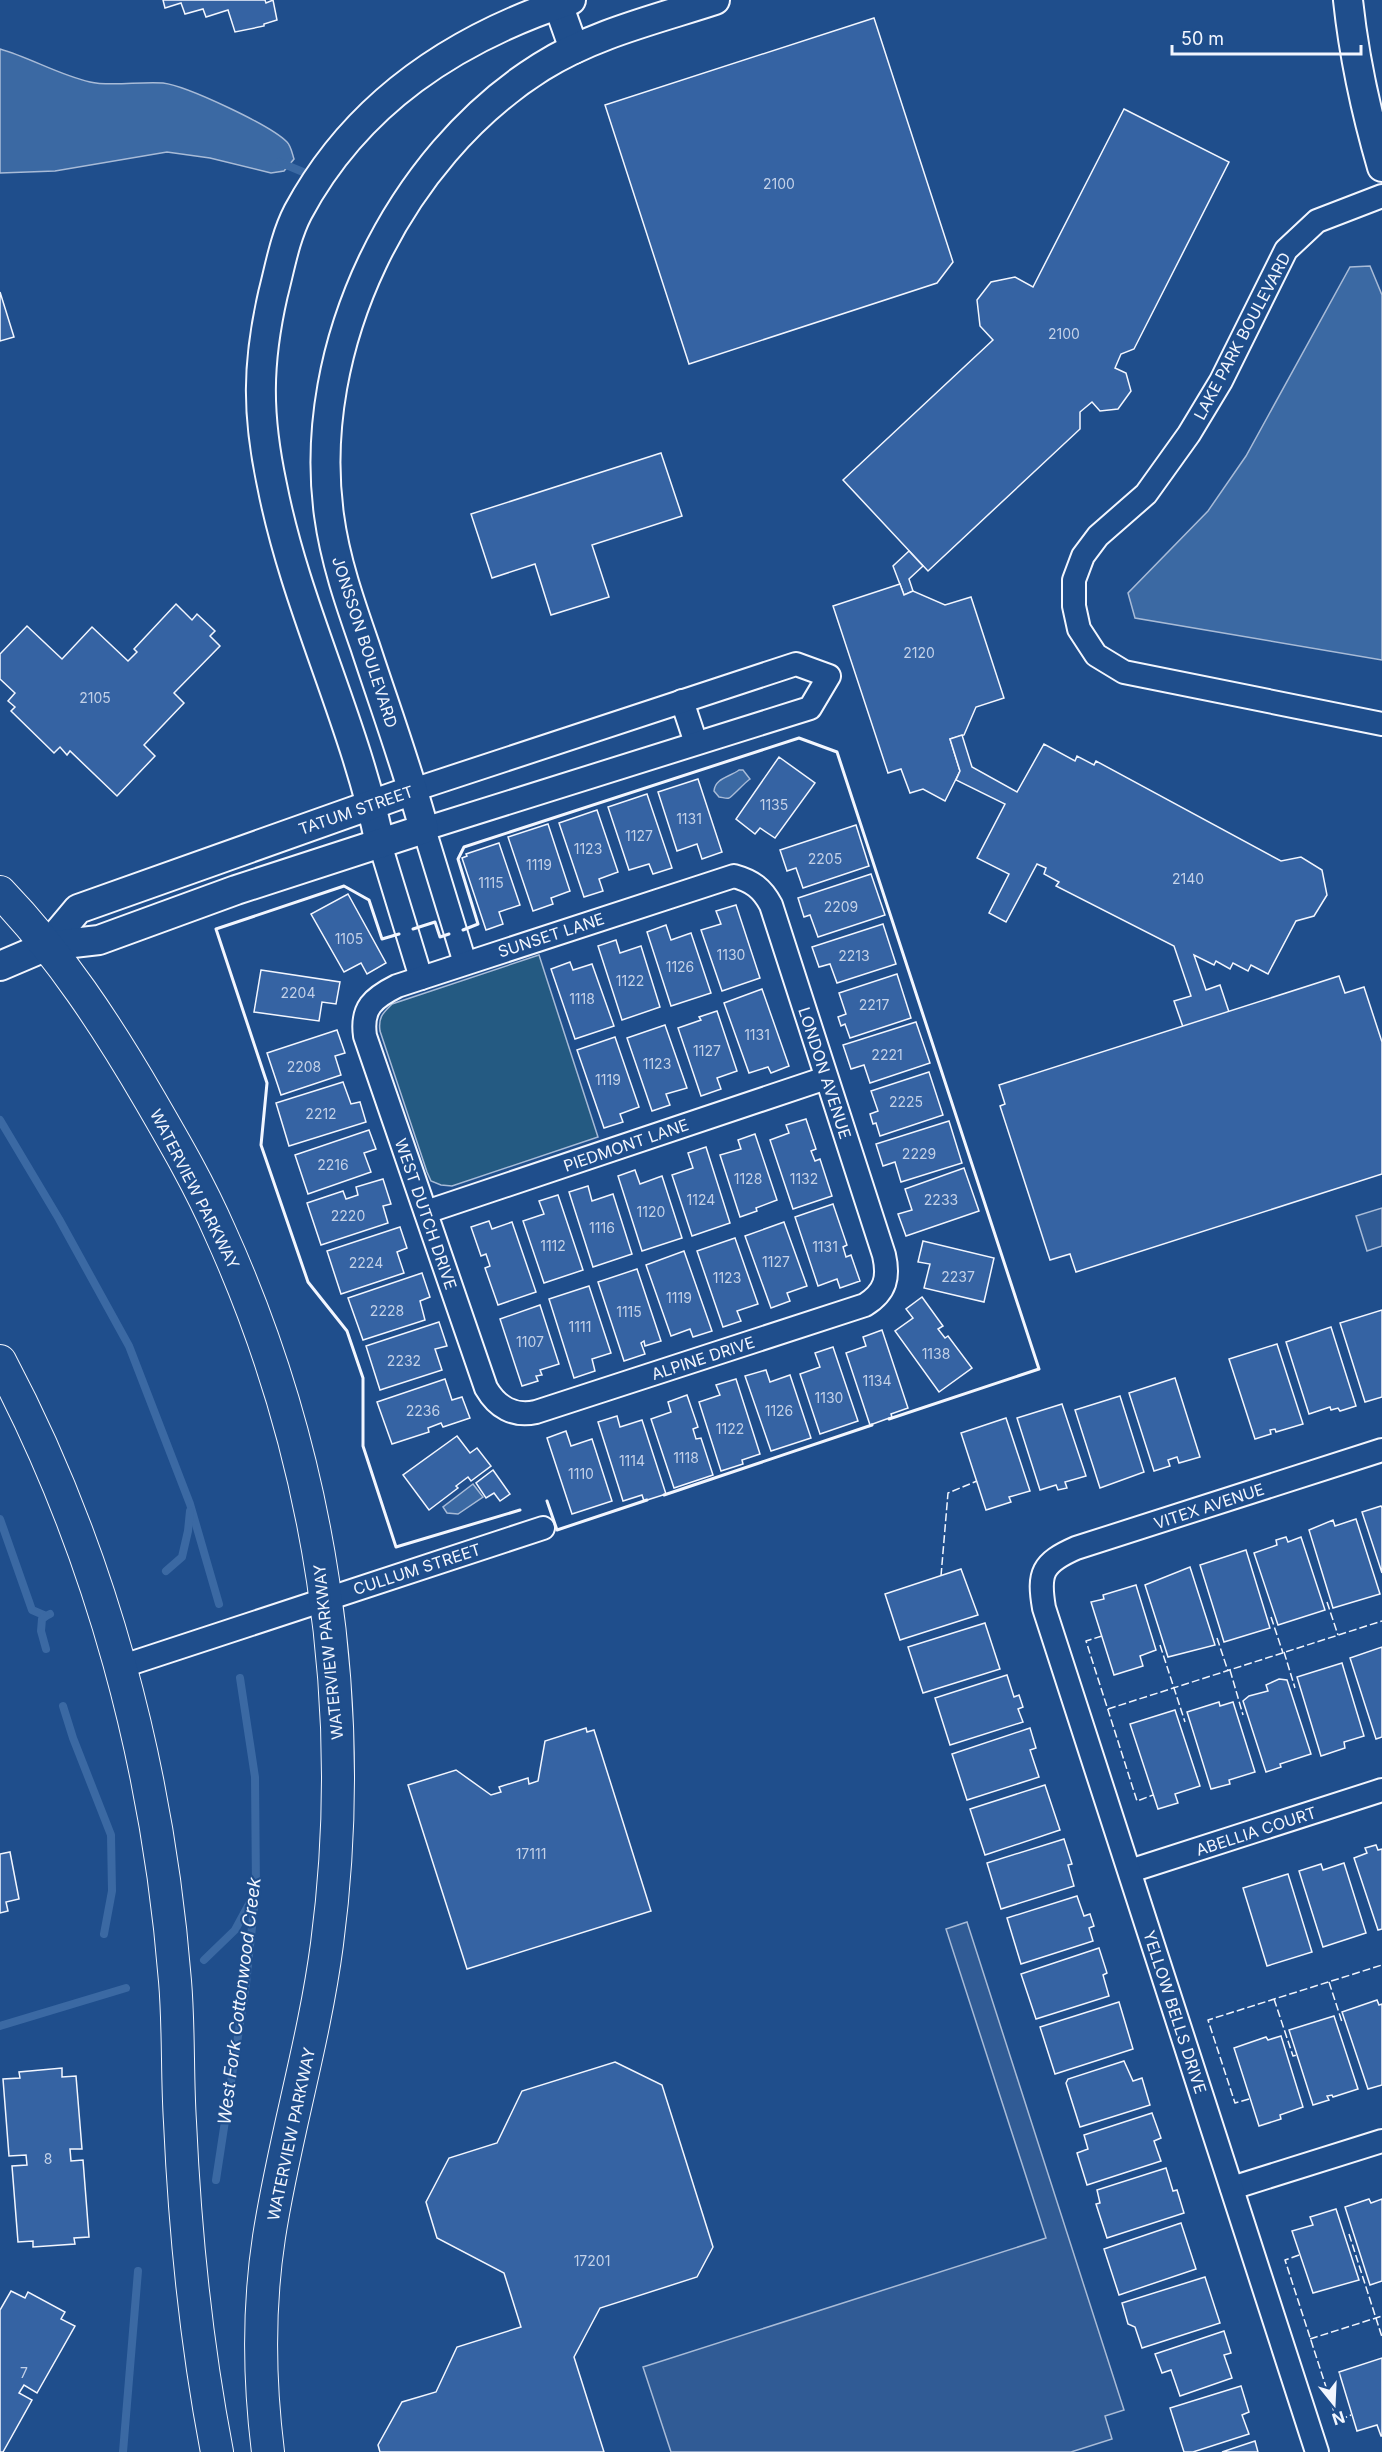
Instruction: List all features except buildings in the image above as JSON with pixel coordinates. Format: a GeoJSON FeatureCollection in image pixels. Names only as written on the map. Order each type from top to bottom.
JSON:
{"type":"FeatureCollection","features":[{"type":"Feature","properties":{"kind":"main road","name":"WATERVIEW PARKWAY"},"geometry":{"type":"LineString","coordinates":[[0,892],[47,946],[135,1074],[176,1145],[219,1228],[246,1291],[267,1353],[297,1457],[327,1599],[335,1689],[339,1824],[327,1948],[310,2045],[269,2235],[262,2296],[260,2352],[262,2408],[268,2452]]}},
{"type":"Feature","properties":{"kind":"main road"},"geometry":{"type":"LineString","coordinates":[[0,1361],[27,1416],[81,1545],[102,1604],[142,1756],[163,1876],[175,1982],[180,2122],[192,2283],[216,2452]]}},
{"type":"Feature","properties":{"kind":"street","name":"JONSSON BOULEVARD"},"geometry":{"type":"LineString","coordinates":[[465,963],[413,790],[344,584],[329,515],[326,463],[328,418],[337,366],[353,306],[371,262],[419,181],[446,149],[496,100],[540,68],[574,49],[716,0]]}},
{"type":"Feature","properties":{"kind":"street"},"geometry":{"type":"LineString","coordinates":[[1348,0],[1352,41],[1365,110],[1382,167]]}},
{"type":"Feature","properties":{"kind":"street"},"geometry":{"type":"LineString","coordinates":[[421,978],[380,844],[372,804],[292,560],[272,486],[259,396],[261,356],[285,244],[298,213],[345,143],[378,106],[401,87],[459,48],[504,24],[564,2],[574,49]]}},
{"type":"Feature","properties":{"kind":"street","name":"LAKE PARK BOULEVARD"},"geometry":{"type":"LineString","coordinates":[[1382,195],[1317,220],[1286,250],[1221,381],[1189,434],[1146,494],[1098,536],[1083,556],[1074,580],[1074,606],[1079,629],[1096,655],[1124,672],[1382,724]]}},
{"type":"Feature","properties":{"kind":"street","name":"TATUM STREET"},"geometry":{"type":"LineString","coordinates":[[0,966],[47,946],[99,940],[236,890],[810,708],[829,676],[796,664],[372,804],[78,909],[47,946]]}},
{"type":"Feature","properties":{"kind":"street"},"geometry":{"type":"LineString","coordinates":[[682,701],[696,743]]}},
{"type":"Feature","properties":{"kind":"street","name":"SUNSET LANE"},"geometry":{"type":"LineString","coordinates":[[367,1009],[386,991],[421,978],[722,879],[734,876],[743,878]]}},
{"type":"Feature","properties":{"kind":"street","name":"LONDON AVENUE"},"geometry":{"type":"LineString","coordinates":[[743,878],[764,893],[771,905],[884,1255],[886,1280]]}},
{"type":"Feature","properties":{"kind":"street","name":"WEST DUTCH DRIVE"},"geometry":{"type":"LineString","coordinates":[[367,1009],[364,1021],[365,1036],[486,1388],[499,1405],[508,1410]]}},
{"type":"Feature","properties":{"kind":"street","name":"PIEDMONT LANE"},"geometry":{"type":"LineString","coordinates":[[426,1212],[826,1078]]}},
{"type":"Feature","properties":{"kind":"street","name":"ALPINE DRIVE"},"geometry":{"type":"LineString","coordinates":[[508,1410],[519,1414],[536,1412],[865,1305],[879,1295],[886,1280]]}},
{"type":"Feature","properties":{"kind":"street","name":"VITEX AVENUE"},"geometry":{"type":"LineString","coordinates":[[1042,1572],[1055,1557],[1076,1548],[1382,1450]]}},
{"type":"Feature","properties":{"kind":"street","name":"CULLUM STREET"},"geometry":{"type":"LineString","coordinates":[[120,1667],[543,1528]]}},
{"type":"Feature","properties":{"kind":"street","name":"YELLOW BELLS DRIVE"},"geometry":{"type":"LineString","coordinates":[[1042,1572],[1040,1588],[1044,1608],[1317,2452]]}},
{"type":"Feature","properties":{"kind":"street","name":"ABELLIA COURT"},"geometry":{"type":"LineString","coordinates":[[1130,1871],[1382,1790]]}},
{"type":"Feature","properties":{"kind":"street"},"geometry":{"type":"LineString","coordinates":[[1232,2188],[1382,2141]]}},
{"type":"Feature","properties":{"kind":"shaded area"},"geometry":{"type":"Polygon","coordinates":[[[0,49],[90,82],[163,83],[190,91],[247,117],[278,135],[288,144],[294,159],[284,171],[271,173],[210,158],[167,152],[55,171],[0,173],[0,49]]]}},
{"type":"Feature","properties":{"kind":"shaded area"},"geometry":{"type":"Polygon","coordinates":[[[1370,266],[1382,295],[1382,660],[1135,618],[1128,593],[1208,511],[1246,456],[1350,267],[1370,266]]]}},
{"type":"Feature","properties":{"kind":"shaded area"},"geometry":{"type":"Polygon","coordinates":[[[743,770],[750,779],[730,797],[719,797],[714,791],[717,783],[743,770]]]}},
{"type":"Feature","properties":{"kind":"shaded area"},"geometry":{"type":"Polygon","coordinates":[[[539,955],[598,1137],[452,1186],[431,1181],[380,1031],[382,1016],[392,1004],[539,955]]]}},
{"type":"Feature","properties":{"kind":"shaded area"},"geometry":{"type":"Polygon","coordinates":[[[1382,1208],[1382,1246],[1367,1251],[1356,1216],[1382,1208]]]}},
{"type":"Feature","properties":{"kind":"shaded area"},"geometry":{"type":"Polygon","coordinates":[[[473,1484],[483,1497],[458,1514],[447,1513],[443,1507],[473,1484]]]}},
{"type":"Feature","properties":{"kind":"shaded area"},"geometry":{"type":"Polygon","coordinates":[[[967,1922],[1124,2410],[1105,2416],[1112,2439],[1071,2452],[671,2452],[643,2367],[1046,2238],[946,1929],[967,1922]]]}},
{"type":"Feature","properties":{"kind":"waterway"},"geometry":{"type":"LineString","coordinates":[[279,162],[303,172]]}},
{"type":"Feature","properties":{"kind":"waterway","name":"West Fork Cottonwood Creek"},"geometry":{"type":"LineString","coordinates":[[0,1120],[59,1219],[129,1346],[190,1504],[219,1604]]}},
{"type":"Feature","properties":{"kind":"waterway"},"geometry":{"type":"LineString","coordinates":[[166,1571],[182,1557],[190,1511]]}},
{"type":"Feature","properties":{"kind":"waterway"},"geometry":{"type":"LineString","coordinates":[[0,1519],[32,1610],[46,1616],[50,1614]]}},
{"type":"Feature","properties":{"kind":"waterway"},"geometry":{"type":"LineString","coordinates":[[46,1616],[42,1619],[41,1631],[46,1649]]}},
{"type":"Feature","properties":{"kind":"waterway","name":"West Fork Cottonwood Creek"},"geometry":{"type":"LineString","coordinates":[[216,2180],[246,1984],[256,1889],[255,1777],[240,1678]]}},
{"type":"Feature","properties":{"kind":"waterway"},"geometry":{"type":"LineString","coordinates":[[63,1706],[111,1835],[112,1891],[104,1934]]}},
{"type":"Feature","properties":{"kind":"waterway"},"geometry":{"type":"LineString","coordinates":[[204,1960],[235,1930],[255,1893]]}},
{"type":"Feature","properties":{"kind":"waterway"},"geometry":{"type":"LineString","coordinates":[[0,2026],[126,1988]]}},
{"type":"Feature","properties":{"kind":"waterway","name":"West Fork Cottonwood Creek"},"geometry":{"type":"LineString","coordinates":[[123,2452],[138,2271]]}},
{"type":"Feature","properties":{"kind":"fence"},"geometry":{"type":"LineString","coordinates":[[941,1576],[948,1493],[977,1481]]}},
{"type":"Feature","properties":{"kind":"fence"},"geometry":{"type":"LineString","coordinates":[[1327,1602],[1338,1635]]}},
{"type":"Feature","properties":{"kind":"fence"},"geometry":{"type":"LineString","coordinates":[[1271,1617],[1283,1653]]}},
{"type":"Feature","properties":{"kind":"fence"},"geometry":{"type":"LineString","coordinates":[[1108,1709],[1382,1621]]}},
{"type":"Feature","properties":{"kind":"fence"},"geometry":{"type":"LineString","coordinates":[[1102,1636],[1086,1641],[1137,1801],[1153,1795]]}},
{"type":"Feature","properties":{"kind":"fence"},"geometry":{"type":"LineString","coordinates":[[1217,1638],[1228,1671]]}},
{"type":"Feature","properties":{"kind":"fence"},"geometry":{"type":"LineString","coordinates":[[1160,1645],[1185,1722]]}},
{"type":"Feature","properties":{"kind":"fence"},"geometry":{"type":"LineString","coordinates":[[1284,1652],[1295,1688]]}},
{"type":"Feature","properties":{"kind":"fence"},"geometry":{"type":"LineString","coordinates":[[1230,1670],[1243,1715]]}},
{"type":"Feature","properties":{"kind":"fence"},"geometry":{"type":"LineString","coordinates":[[1249,2099],[1235,2103],[1208,2020],[1382,1965]]}},
{"type":"Feature","properties":{"kind":"fence"},"geometry":{"type":"LineString","coordinates":[[1329,1982],[1342,2022]]}},
{"type":"Feature","properties":{"kind":"fence"},"geometry":{"type":"LineString","coordinates":[[1274,1999],[1293,2056],[1297,2055]]}},
{"type":"Feature","properties":{"kind":"fence"},"geometry":{"type":"LineString","coordinates":[[1349,2234],[1382,2337]]}},
{"type":"Feature","properties":{"kind":"fence"},"geometry":{"type":"LineString","coordinates":[[1299,2255],[1285,2260],[1337,2421],[1351,2415]]}},
{"type":"Feature","properties":{"kind":"fence"},"geometry":{"type":"LineString","coordinates":[[1310,2339],[1382,2316]]}},
{"type":"Feature","properties":{"kind":"wall"},"geometry":{"type":"LineString","coordinates":[[463,930],[478,924],[458,859],[464,847],[799,738],[837,752],[1039,1369],[889,1419]]}},
{"type":"Feature","properties":{"kind":"wall"},"geometry":{"type":"LineString","coordinates":[[399,934],[382,939],[369,900],[344,886],[216,929],[267,1083],[261,1145],[308,1282],[347,1331],[363,1378],[363,1446],[396,1547],[520,1510]]}},
{"type":"Feature","properties":{"kind":"wall"},"geometry":{"type":"LineString","coordinates":[[413,929],[435,922],[440,937],[449,934]]}},
{"type":"Feature","properties":{"kind":"wall"},"geometry":{"type":"LineString","coordinates":[[664,1495],[872,1425]]}},
{"type":"Feature","properties":{"kind":"wall"},"geometry":{"type":"LineString","coordinates":[[547,1501],[557,1530],[647,1500]]}}]}
